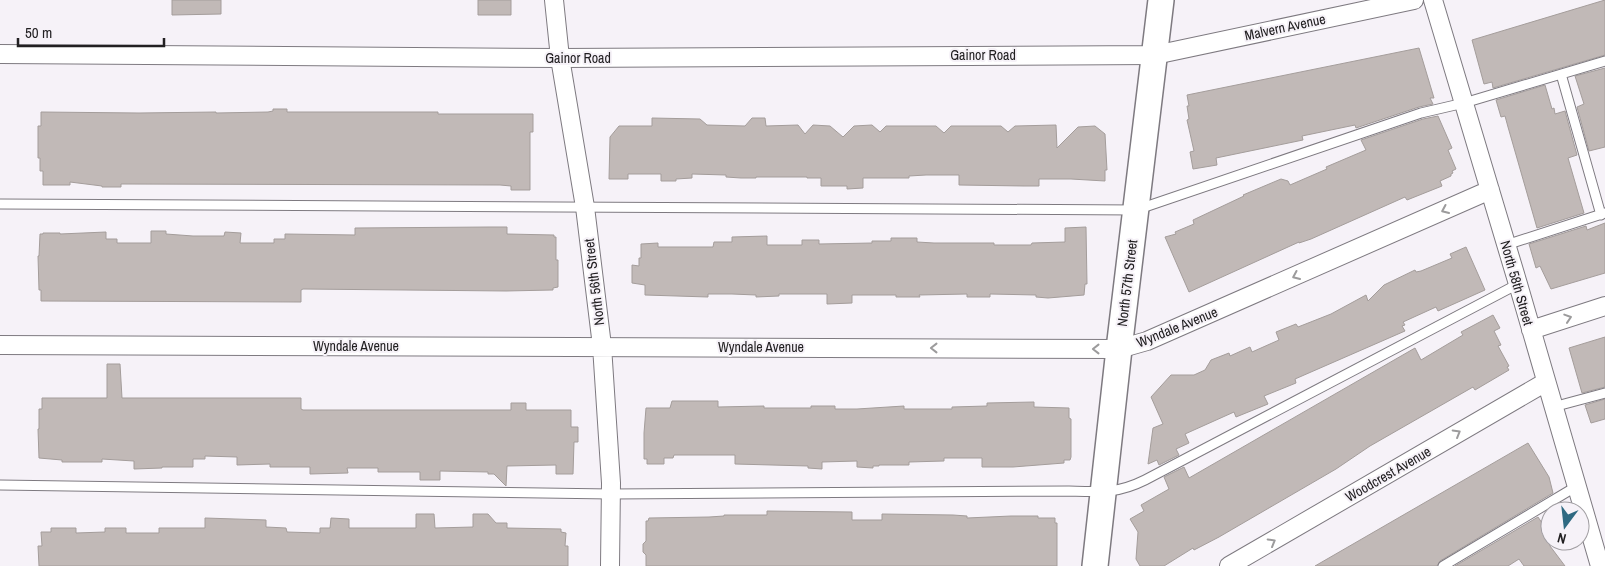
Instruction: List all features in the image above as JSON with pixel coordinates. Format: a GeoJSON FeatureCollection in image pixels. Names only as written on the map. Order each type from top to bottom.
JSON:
{"type":"FeatureCollection","features":[{"type":"Feature","properties":{"kind":"street","name":"North 56th Street"},"geometry":{"type":"LineString","coordinates":[[554,0],[560,58],[585,207],[602,346],[611,494],[610,566]]}},
{"type":"Feature","properties":{"kind":"street","name":"North 57th Street"},"geometry":{"type":"LineString","coordinates":[[1095,566],[1161,0]]}},
{"type":"Feature","properties":{"kind":"street","name":"Malvern Avenue"},"geometry":{"type":"LineString","coordinates":[[1155,55],[1414,0]]}},
{"type":"Feature","properties":{"kind":"street","name":"North 58th Street"},"geometry":{"type":"LineString","coordinates":[[1433,0],[1600,566]]}},
{"type":"Feature","properties":{"kind":"street","name":"Gainor Road"},"geometry":{"type":"LineString","coordinates":[[0,54],[560,58],[1155,55]]}},
{"type":"Feature","properties":{"kind":"street","name":"Wyndale Avenue"},"geometry":{"type":"LineString","coordinates":[[0,345],[1119,349],[1147,342],[1490,190]]}},
{"type":"Feature","properties":{"kind":"street"},"geometry":{"type":"LineString","coordinates":[[1531,330],[1605,306]]}},
{"type":"Feature","properties":{"kind":"street","name":"Woodcrest Avenue"},"geometry":{"type":"LineString","coordinates":[[1230,566],[1546,382]]}},
{"type":"Feature","properties":{"kind":"lane"},"geometry":{"type":"LineString","coordinates":[[0,204],[1136,210],[1421,113],[1464,103],[1605,62]]}},
{"type":"Feature","properties":{"kind":"lane"},"geometry":{"type":"LineString","coordinates":[[1506,245],[1603,214],[1561,74]]}},
{"type":"Feature","properties":{"kind":"lane"},"geometry":{"type":"LineString","coordinates":[[0,485],[611,494],[1103,492],[1129,488],[1145,480],[1518,284]]}},
{"type":"Feature","properties":{"kind":"lane"},"geometry":{"type":"LineString","coordinates":[[1553,407],[1605,393]]}},
{"type":"Feature","properties":{"kind":"lane"},"geometry":{"type":"LineString","coordinates":[[1442,566],[1577,486]]}},
{"type":"Feature","properties":{"kind":"building"},"geometry":{"type":"Polygon","coordinates":[[[172,0],[221,0],[221,14],[172,15],[172,0]]]}},
{"type":"Feature","properties":{"kind":"building"},"geometry":{"type":"Polygon","coordinates":[[[478,0],[511,0],[511,15],[478,15],[478,0]]]}},
{"type":"Feature","properties":{"kind":"building"},"geometry":{"type":"Polygon","coordinates":[[[1605,0],[1605,55],[1493,88],[1492,82],[1484,84],[1472,40],[1605,0]]]}},
{"type":"Feature","properties":{"kind":"building"},"geometry":{"type":"Polygon","coordinates":[[[1419,48],[1434,98],[1430,98],[1433,104],[1356,128],[1355,125],[1302,136],[1303,140],[1216,158],[1217,165],[1193,169],[1190,152],[1194,151],[1187,120],[1189,119],[1187,106],[1189,106],[1187,95],[1419,48]]]}},
{"type":"Feature","properties":{"kind":"building"},"geometry":{"type":"Polygon","coordinates":[[[1605,68],[1605,147],[1589,151],[1577,107],[1584,104],[1575,76],[1605,68]]]}},
{"type":"Feature","properties":{"kind":"building"},"geometry":{"type":"Polygon","coordinates":[[[1545,85],[1555,114],[1565,111],[1577,155],[1568,158],[1584,213],[1537,228],[1505,116],[1501,117],[1496,100],[1545,85]]]}},
{"type":"Feature","properties":{"kind":"building"},"geometry":{"type":"Polygon","coordinates":[[[273,109],[287,109],[287,112],[533,114],[533,132],[530,132],[530,190],[511,190],[511,186],[500,185],[121,184],[121,187],[102,187],[70,182],[70,185],[43,185],[43,171],[40,171],[40,158],[38,158],[38,126],[41,126],[41,112],[216,113],[268,112],[273,111],[273,109]]]}},
{"type":"Feature","properties":{"kind":"building"},"geometry":{"type":"Polygon","coordinates":[[[1438,116],[1452,148],[1448,150],[1456,169],[1452,171],[1451,176],[1440,181],[1442,186],[1407,200],[1405,197],[1189,292],[1165,237],[1176,234],[1175,232],[1194,224],[1193,220],[1243,195],[1281,179],[1288,181],[1290,185],[1366,150],[1361,140],[1423,119],[1438,116]]]}},
{"type":"Feature","properties":{"kind":"building"},"geometry":{"type":"Polygon","coordinates":[[[652,118],[700,119],[707,125],[745,126],[752,118],[765,118],[766,126],[798,125],[805,134],[813,125],[830,126],[843,137],[854,126],[872,125],[880,132],[886,126],[936,126],[944,133],[951,126],[1001,126],[1008,132],[1015,126],[1056,125],[1057,148],[1078,127],[1095,126],[1105,134],[1107,170],[1105,170],[1105,181],[1039,179],[1039,186],[959,185],[959,175],[863,178],[863,188],[847,189],[847,186],[821,186],[821,178],[807,177],[741,178],[726,177],[726,175],[692,174],[692,178],[661,181],[661,174],[628,174],[628,179],[609,179],[610,137],[619,126],[652,126],[652,118]]]}},
{"type":"Feature","properties":{"kind":"building"},"geometry":{"type":"Polygon","coordinates":[[[1605,223],[1605,273],[1551,289],[1540,266],[1536,268],[1529,244],[1586,226],[1587,230],[1605,223]]]}},
{"type":"Feature","properties":{"kind":"building"},"geometry":{"type":"Polygon","coordinates":[[[507,227],[507,234],[554,235],[556,237],[558,287],[553,288],[553,290],[506,291],[303,289],[301,290],[301,302],[41,301],[41,290],[39,290],[38,256],[40,234],[43,233],[106,232],[106,239],[117,239],[117,243],[151,243],[151,231],[166,231],[166,234],[193,236],[224,236],[225,232],[241,233],[240,243],[274,243],[274,239],[285,239],[285,234],[355,235],[355,228],[507,227]]]}},
{"type":"Feature","properties":{"kind":"building"},"geometry":{"type":"Polygon","coordinates":[[[1086,227],[1087,284],[1085,284],[1084,295],[1048,298],[1036,297],[1036,295],[990,294],[990,297],[967,297],[967,294],[919,295],[920,297],[852,295],[852,303],[827,304],[827,294],[779,294],[779,296],[756,297],[756,295],[732,294],[708,294],[708,297],[645,295],[645,285],[632,283],[632,265],[639,266],[641,244],[658,243],[658,247],[713,247],[714,242],[732,242],[732,237],[767,236],[767,245],[802,245],[802,240],[819,240],[819,244],[872,243],[872,241],[891,241],[891,238],[917,238],[917,242],[1031,245],[1032,243],[1065,242],[1065,228],[1086,227]]]}},
{"type":"Feature","properties":{"kind":"building"},"geometry":{"type":"Polygon","coordinates":[[[1466,247],[1485,290],[1438,311],[1436,307],[1403,322],[1405,325],[1402,326],[1405,331],[1295,379],[1296,383],[1264,396],[1268,404],[1236,417],[1234,412],[1185,434],[1189,443],[1176,449],[1179,455],[1159,465],[1157,460],[1148,464],[1153,428],[1163,424],[1151,397],[1171,375],[1194,375],[1205,370],[1211,360],[1229,353],[1230,356],[1250,347],[1252,352],[1279,340],[1276,332],[1296,324],[1298,327],[1331,314],[1366,295],[1368,301],[1384,285],[1415,270],[1416,272],[1421,271],[1452,258],[1450,254],[1466,247]]]}},
{"type":"Feature","properties":{"kind":"building"},"geometry":{"type":"Polygon","coordinates":[[[1493,315],[1500,328],[1494,331],[1501,345],[1498,346],[1509,366],[1507,367],[1509,370],[1475,390],[1473,387],[1370,446],[1336,469],[1219,537],[1194,550],[1193,548],[1164,566],[1140,566],[1136,559],[1138,532],[1130,519],[1144,511],[1141,505],[1169,489],[1164,477],[1184,467],[1189,478],[1415,348],[1421,360],[1463,335],[1461,332],[1493,315]]]}},
{"type":"Feature","properties":{"kind":"building"},"geometry":{"type":"Polygon","coordinates":[[[1605,337],[1605,387],[1582,393],[1569,348],[1605,337]]]}},
{"type":"Feature","properties":{"kind":"building"},"geometry":{"type":"Polygon","coordinates":[[[107,364],[120,364],[122,398],[301,398],[301,409],[303,410],[511,410],[511,403],[526,403],[526,410],[571,410],[571,427],[578,427],[578,442],[574,442],[573,474],[556,474],[556,465],[507,466],[506,486],[494,474],[488,474],[488,472],[440,471],[440,480],[420,480],[420,472],[378,472],[378,468],[347,468],[348,473],[310,474],[310,467],[270,467],[270,464],[237,465],[237,457],[205,456],[205,459],[193,459],[193,467],[134,469],[134,461],[102,459],[102,462],[62,462],[62,460],[39,458],[39,409],[42,409],[42,398],[107,398],[107,364]]]}},
{"type":"Feature","properties":{"kind":"building"},"geometry":{"type":"Polygon","coordinates":[[[1605,399],[1605,419],[1591,423],[1585,405],[1605,399]]]}},
{"type":"Feature","properties":{"kind":"building"},"geometry":{"type":"Polygon","coordinates":[[[672,401],[718,401],[718,407],[811,408],[811,406],[835,406],[835,409],[904,406],[904,409],[952,409],[952,407],[987,406],[987,403],[1034,402],[1034,407],[1069,408],[1069,418],[1071,419],[1071,457],[1070,460],[1064,460],[1064,463],[1013,467],[982,467],[982,458],[944,458],[944,461],[909,462],[909,465],[879,465],[873,466],[873,468],[857,467],[857,461],[822,462],[822,469],[808,468],[808,466],[735,464],[735,455],[674,455],[673,458],[664,458],[664,464],[647,464],[647,459],[644,459],[646,408],[670,408],[672,401]]]}},
{"type":"Feature","properties":{"kind":"building"},"geometry":{"type":"Polygon","coordinates":[[[1528,443],[1549,477],[1553,493],[1440,561],[1437,566],[1315,566],[1528,443]]]}},
{"type":"Feature","properties":{"kind":"building"},"geometry":{"type":"Polygon","coordinates":[[[767,511],[852,512],[852,520],[882,520],[882,514],[953,515],[967,516],[967,518],[1038,516],[1038,518],[1055,518],[1055,523],[1057,523],[1057,566],[646,566],[643,544],[646,541],[646,521],[649,518],[767,515],[767,511]]]}},
{"type":"Feature","properties":{"kind":"building"},"geometry":{"type":"Polygon","coordinates":[[[416,514],[434,514],[435,528],[473,527],[473,514],[488,514],[496,523],[507,523],[507,528],[561,529],[561,532],[566,533],[565,546],[568,546],[568,566],[39,566],[38,546],[42,546],[41,532],[51,532],[51,528],[76,528],[76,533],[105,532],[105,528],[126,528],[126,533],[159,533],[159,528],[205,528],[205,518],[266,520],[266,527],[286,528],[287,532],[320,533],[320,528],[330,528],[331,518],[349,519],[349,528],[416,528],[416,514]]]}},
{"type":"Feature","properties":{"kind":"building"},"geometry":{"type":"Polygon","coordinates":[[[1538,517],[1540,520],[1540,551],[1554,551],[1565,566],[1524,566],[1519,559],[1508,566],[1455,566],[1538,517]]]}}]}
